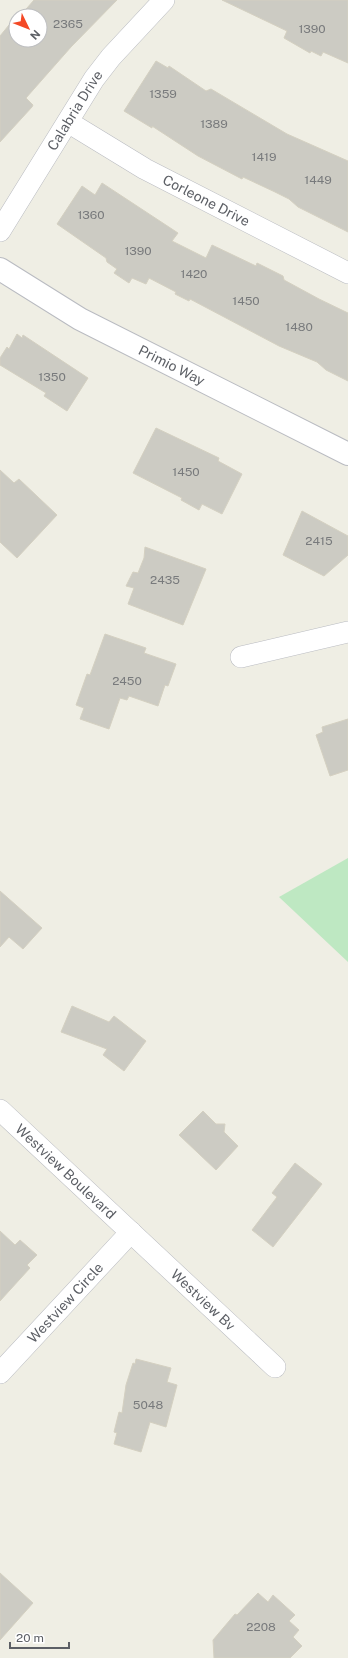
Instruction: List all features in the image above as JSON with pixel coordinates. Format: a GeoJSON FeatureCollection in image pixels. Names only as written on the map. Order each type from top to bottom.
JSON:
{"type":"FeatureCollection","features":[{"type":"Feature","properties":{"kind":"street","name":"Calabria Drive"},"geometry":{"type":"LineString","coordinates":[[0,231],[94,79],[111,57],[164,0]]}},
{"type":"Feature","properties":{"kind":"street","name":"Corleone Drive"},"geometry":{"type":"LineString","coordinates":[[68,122],[145,169],[348,273]]}},
{"type":"Feature","properties":{"kind":"street","name":"Primio Way"},"geometry":{"type":"LineString","coordinates":[[0,269],[80,319],[348,454]]}},
{"type":"Feature","properties":{"kind":"street"},"geometry":{"type":"LineString","coordinates":[[241,657],[348,632]]}},
{"type":"Feature","properties":{"kind":"street","name":"Westview Boulevard"},"geometry":{"type":"LineString","coordinates":[[0,1110],[131,1232]]}},
{"type":"Feature","properties":{"kind":"street","name":"Westview Bv"},"geometry":{"type":"LineString","coordinates":[[131,1232],[275,1367]]}},
{"type":"Feature","properties":{"kind":"street","name":"Westview Circle"},"geometry":{"type":"LineString","coordinates":[[0,1373],[131,1232]]}},
{"type":"Feature","properties":{"kind":"green space"},"geometry":{"type":"Polygon","coordinates":[[[348,858],[348,962],[279,897],[348,858]]]}},
{"type":"Feature","properties":{"kind":"building"},"geometry":{"type":"Polygon","coordinates":[[[34,0],[117,0],[71,47],[26,98],[33,105],[32,107],[0,142],[0,36],[8,26],[8,48],[48,48],[48,8],[27,8],[34,0]]]}},
{"type":"Feature","properties":{"kind":"building"},"geometry":{"type":"Polygon","coordinates":[[[222,0],[348,0],[348,63],[323,52],[321,56],[311,51],[310,53],[284,38],[287,31],[222,0]]]}},
{"type":"Feature","properties":{"kind":"building"},"geometry":{"type":"Polygon","coordinates":[[[156,61],[168,68],[169,66],[206,91],[211,89],[287,134],[348,161],[348,232],[298,207],[289,199],[243,177],[242,179],[198,156],[152,126],[152,128],[124,111],[156,61]]]}},
{"type":"Feature","properties":{"kind":"building"},"geometry":{"type":"Polygon","coordinates":[[[102,183],[178,233],[172,241],[206,258],[212,245],[256,266],[257,263],[283,276],[284,280],[348,313],[348,381],[326,370],[317,362],[279,346],[190,299],[189,301],[175,294],[176,292],[149,278],[146,284],[132,278],[129,283],[114,273],[117,269],[107,262],[106,258],[57,224],[82,186],[95,195],[102,183]]]}},
{"type":"Feature","properties":{"kind":"building"},"geometry":{"type":"Polygon","coordinates":[[[17,334],[22,338],[23,335],[88,378],[67,411],[44,396],[46,393],[0,365],[0,358],[7,347],[9,349],[17,334]]]}},
{"type":"Feature","properties":{"kind":"building"},"geometry":{"type":"Polygon","coordinates":[[[156,428],[219,458],[218,461],[242,474],[222,514],[202,504],[199,510],[181,500],[182,498],[133,473],[156,428]]]}},
{"type":"Feature","properties":{"kind":"building"},"geometry":{"type":"Polygon","coordinates":[[[0,470],[14,483],[19,479],[57,515],[17,558],[0,542],[0,470]]]}},
{"type":"Feature","properties":{"kind":"building"},"geometry":{"type":"Polygon","coordinates":[[[302,511],[348,536],[348,555],[324,576],[283,555],[302,511]]]}},
{"type":"Feature","properties":{"kind":"building"},"geometry":{"type":"Polygon","coordinates":[[[145,547],[206,569],[183,625],[128,604],[134,588],[126,586],[133,572],[138,573],[144,558],[145,547]]]}},
{"type":"Feature","properties":{"kind":"building"},"geometry":{"type":"Polygon","coordinates":[[[105,634],[146,648],[144,653],[176,664],[168,686],[165,685],[158,706],[129,696],[127,700],[120,698],[109,729],[80,719],[84,708],[76,705],[87,674],[90,675],[105,634]]]}},
{"type":"Feature","properties":{"kind":"building"},"geometry":{"type":"Polygon","coordinates":[[[348,719],[348,770],[330,776],[316,735],[323,732],[322,727],[348,719]]]}},
{"type":"Feature","properties":{"kind":"building"},"geometry":{"type":"Polygon","coordinates":[[[0,891],[42,928],[23,949],[9,937],[0,947],[0,891]]]}},
{"type":"Feature","properties":{"kind":"building"},"geometry":{"type":"Polygon","coordinates":[[[72,1006],[109,1022],[114,1016],[146,1041],[124,1071],[103,1055],[107,1049],[61,1032],[72,1006]]]}},
{"type":"Feature","properties":{"kind":"building"},"geometry":{"type":"Polygon","coordinates":[[[203,1111],[216,1124],[225,1124],[224,1132],[238,1146],[216,1170],[179,1135],[203,1111]]]}},
{"type":"Feature","properties":{"kind":"building"},"geometry":{"type":"Polygon","coordinates":[[[295,1163],[322,1184],[273,1247],[252,1230],[277,1197],[272,1193],[295,1163]]]}},
{"type":"Feature","properties":{"kind":"building"},"geometry":{"type":"Polygon","coordinates":[[[0,1231],[15,1245],[20,1240],[37,1255],[27,1265],[30,1268],[0,1301],[0,1231]]]}},
{"type":"Feature","properties":{"kind":"building"},"geometry":{"type":"Polygon","coordinates":[[[136,1359],[171,1368],[167,1382],[177,1385],[166,1427],[150,1422],[141,1452],[114,1444],[117,1433],[114,1432],[119,1412],[122,1413],[126,1385],[133,1363],[135,1364],[136,1359]]]}},
{"type":"Feature","properties":{"kind":"building"},"geometry":{"type":"Polygon","coordinates":[[[0,1573],[33,1603],[0,1640],[0,1573]]]}},
{"type":"Feature","properties":{"kind":"building"},"geometry":{"type":"Polygon","coordinates":[[[258,1593],[268,1602],[273,1595],[295,1615],[289,1621],[299,1630],[293,1637],[302,1646],[290,1658],[214,1658],[213,1640],[235,1614],[237,1615],[258,1593]]]}}]}
